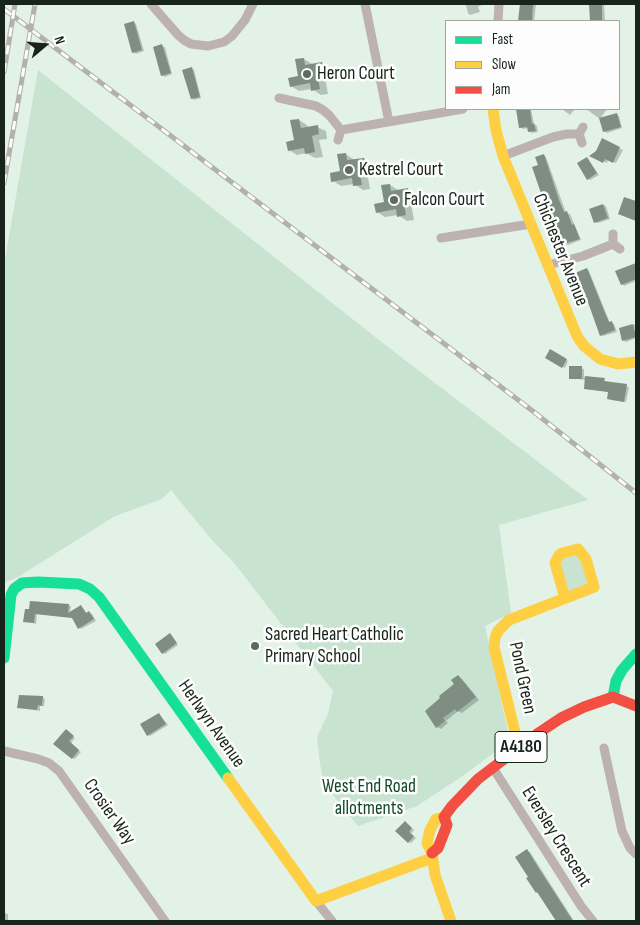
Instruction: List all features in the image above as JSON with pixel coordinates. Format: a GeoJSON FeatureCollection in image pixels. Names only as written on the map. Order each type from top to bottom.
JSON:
{"type":"FeatureCollection","features":[{"type":"Feature","properties":{"kind":"street"},"geometry":{"type":"LineString","coordinates":[[151,4],[178,35],[191,44],[208,46],[224,42],[232,36],[244,20],[252,4]]}},
{"type":"Feature","properties":{"kind":"street"},"geometry":{"type":"LineString","coordinates":[[365,4],[389,122]]}},
{"type":"Feature","properties":{"kind":"street"},"geometry":{"type":"LineString","coordinates":[[498,20],[499,4]]}},
{"type":"Feature","properties":{"kind":"street"},"geometry":{"type":"LineString","coordinates":[[279,98],[316,106],[329,114],[341,130]]}},
{"type":"Feature","properties":{"kind":"street"},"geometry":{"type":"LineString","coordinates":[[341,130],[457,110]]}},
{"type":"Feature","properties":{"kind":"street","name":"Chichester Avenue"},"geometry":{"type":"LineString","coordinates":[[493,110],[503,156],[572,325],[584,346],[600,359],[626,364],[636,362]]}},
{"type":"Feature","properties":{"kind":"street"},"geometry":{"type":"LineString","coordinates":[[338,140],[341,130]]}},
{"type":"Feature","properties":{"kind":"street"},"geometry":{"type":"LineString","coordinates":[[503,156],[553,137],[567,134],[581,135]]}},
{"type":"Feature","properties":{"kind":"street"},"geometry":{"type":"LineString","coordinates":[[441,238],[532,224]]}},
{"type":"Feature","properties":{"kind":"street"},"geometry":{"type":"LineString","coordinates":[[548,265],[583,256],[616,242]]}},
{"type":"Feature","properties":{"kind":"street","name":"Herlwyn Avenue"},"geometry":{"type":"LineString","coordinates":[[4,658],[11,595],[14,589],[22,583],[38,582],[79,584],[90,588],[99,597],[316,901]]}},
{"type":"Feature","properties":{"kind":"street","name":"Pond Green"},"geometry":{"type":"LineString","coordinates":[[519,748],[494,647],[495,638],[498,631],[509,620],[565,598]]}},
{"type":"Feature","properties":{"kind":"street"},"geometry":{"type":"LineString","coordinates":[[636,654],[616,680],[613,697],[636,706]]}},
{"type":"Feature","properties":{"kind":"street","name":"A4180"},"geometry":{"type":"LineString","coordinates":[[432,855],[438,848],[447,825],[444,817],[464,793],[493,768],[561,718],[584,707],[613,697]]}},
{"type":"Feature","properties":{"kind":"street"},"geometry":{"type":"LineString","coordinates":[[604,748],[622,831],[630,848],[636,854]]}},
{"type":"Feature","properties":{"kind":"street","name":"Crosier Way"},"geometry":{"type":"LineString","coordinates":[[4,751],[38,759],[49,763],[59,771],[165,921]]}},
{"type":"Feature","properties":{"kind":"street","name":"Eversley Crescent"},"geometry":{"type":"LineString","coordinates":[[493,768],[581,906],[593,921]]}},
{"type":"Feature","properties":{"kind":"street"},"geometry":{"type":"LineString","coordinates":[[332,921],[316,901],[432,855],[435,875],[451,921]]}},
{"type":"Feature","properties":{"kind":"green space","name":"West End Road allotments"},"geometry":{"type":"Polygon","coordinates":[[[38,70],[384,344],[588,500],[499,525],[511,613],[485,626],[510,741],[417,806],[358,826],[324,784],[317,737],[328,714],[333,691],[235,564],[211,539],[171,490],[162,499],[115,516],[18,577],[4,583],[4,265],[38,70]]]}},
{"type":"Feature","properties":{"kind":"green space"},"geometry":{"type":"Polygon","coordinates":[[[574,549],[594,587],[565,598],[556,559],[574,549]]]}},
{"type":"Feature","properties":{"kind":"building"},"geometry":{"type":"Polygon","coordinates":[[[520,4],[533,4],[532,20],[518,20],[520,4]]]}},
{"type":"Feature","properties":{"kind":"building"},"geometry":{"type":"Polygon","coordinates":[[[589,4],[602,4],[602,20],[590,20],[589,4]]]}},
{"type":"Feature","properties":{"kind":"building"},"geometry":{"type":"Polygon","coordinates":[[[134,21],[142,50],[132,53],[124,24],[134,21]]]}},
{"type":"Feature","properties":{"kind":"building"},"geometry":{"type":"Polygon","coordinates":[[[162,44],[171,73],[161,76],[153,47],[162,44]]]}},
{"type":"Feature","properties":{"kind":"building","name":"Heron Court"},"geometry":{"type":"Polygon","coordinates":[[[304,58],[305,65],[322,62],[324,72],[317,73],[320,89],[311,91],[310,83],[290,87],[288,78],[298,76],[295,59],[304,58]]]}},
{"type":"Feature","properties":{"kind":"building"},"geometry":{"type":"Polygon","coordinates":[[[192,67],[200,97],[191,99],[182,70],[192,67]]]}},
{"type":"Feature","properties":{"kind":"building"},"geometry":{"type":"Polygon","coordinates":[[[516,110],[530,110],[532,124],[534,123],[536,131],[528,132],[527,127],[519,128],[516,110]]]}},
{"type":"Feature","properties":{"kind":"building"},"geometry":{"type":"Polygon","coordinates":[[[617,113],[621,127],[603,132],[599,118],[617,113]]]}},
{"type":"Feature","properties":{"kind":"building"},"geometry":{"type":"Polygon","coordinates":[[[299,119],[301,128],[318,125],[319,134],[312,136],[315,152],[305,154],[304,148],[288,151],[286,142],[294,140],[290,120],[299,119]]]}},
{"type":"Feature","properties":{"kind":"building"},"geometry":{"type":"Polygon","coordinates":[[[602,138],[620,147],[613,163],[605,159],[603,163],[589,156],[596,151],[602,138]]]}},
{"type":"Feature","properties":{"kind":"building","name":"Kestrel Court"},"geometry":{"type":"Polygon","coordinates":[[[346,153],[347,160],[364,158],[366,167],[359,168],[362,185],[353,186],[352,178],[331,182],[330,173],[340,171],[337,154],[346,153]]]}},
{"type":"Feature","properties":{"kind":"building"},"geometry":{"type":"Polygon","coordinates":[[[544,154],[564,212],[567,211],[580,239],[564,244],[547,202],[544,202],[532,167],[538,165],[535,157],[544,154]]]}},
{"type":"Feature","properties":{"kind":"building"},"geometry":{"type":"Polygon","coordinates":[[[587,157],[597,173],[587,180],[577,163],[587,157]]]}},
{"type":"Feature","properties":{"kind":"building","name":"Falcon Court"},"geometry":{"type":"Polygon","coordinates":[[[390,184],[391,191],[408,188],[410,197],[403,199],[406,215],[397,217],[396,209],[376,213],[374,204],[384,202],[381,185],[390,184]]]}},
{"type":"Feature","properties":{"kind":"building"},"geometry":{"type":"Polygon","coordinates":[[[624,197],[636,201],[636,221],[618,214],[624,197]]]}},
{"type":"Feature","properties":{"kind":"building"},"geometry":{"type":"Polygon","coordinates":[[[603,204],[608,218],[594,223],[589,209],[603,204]]]}},
{"type":"Feature","properties":{"kind":"building"},"geometry":{"type":"Polygon","coordinates":[[[636,263],[636,279],[621,285],[615,271],[636,263]]]}},
{"type":"Feature","properties":{"kind":"building"},"geometry":{"type":"Polygon","coordinates":[[[587,268],[609,322],[612,321],[615,330],[600,336],[584,291],[582,292],[575,273],[587,268]]]}},
{"type":"Feature","properties":{"kind":"building"},"geometry":{"type":"Polygon","coordinates":[[[633,324],[636,337],[622,341],[619,328],[633,324]]]}},
{"type":"Feature","properties":{"kind":"building"},"geometry":{"type":"Polygon","coordinates":[[[550,349],[567,359],[562,368],[545,358],[550,349]]]}},
{"type":"Feature","properties":{"kind":"building"},"geometry":{"type":"Polygon","coordinates":[[[569,366],[582,366],[582,379],[569,379],[569,366]]]}},
{"type":"Feature","properties":{"kind":"building"},"geometry":{"type":"Polygon","coordinates":[[[585,376],[605,378],[604,381],[627,384],[624,402],[607,399],[608,392],[584,389],[585,376]]]}},
{"type":"Feature","properties":{"kind":"building"},"geometry":{"type":"Polygon","coordinates":[[[30,601],[69,604],[68,613],[81,605],[86,613],[89,611],[94,619],[78,629],[72,618],[35,614],[34,623],[23,622],[25,609],[29,609],[30,601]]]}},
{"type":"Feature","properties":{"kind":"building"},"geometry":{"type":"Polygon","coordinates":[[[170,633],[177,643],[162,654],[155,644],[170,633]]]}},
{"type":"Feature","properties":{"kind":"building"},"geometry":{"type":"Polygon","coordinates":[[[458,675],[476,697],[457,712],[455,709],[443,718],[445,721],[436,728],[425,711],[454,684],[451,680],[458,675]]]}},
{"type":"Feature","properties":{"kind":"building"},"geometry":{"type":"Polygon","coordinates":[[[19,695],[43,696],[42,706],[38,705],[37,710],[17,708],[19,695]]]}},
{"type":"Feature","properties":{"kind":"building"},"geometry":{"type":"Polygon","coordinates":[[[159,713],[166,724],[147,736],[140,724],[159,713]]]}},
{"type":"Feature","properties":{"kind":"building"},"geometry":{"type":"Polygon","coordinates":[[[66,729],[74,736],[69,741],[79,750],[72,759],[53,744],[66,729]]]}},
{"type":"Feature","properties":{"kind":"building"},"geometry":{"type":"Polygon","coordinates":[[[405,821],[412,828],[409,832],[414,836],[408,843],[395,831],[405,821]]]}},
{"type":"Feature","properties":{"kind":"building"},"geometry":{"type":"Polygon","coordinates":[[[527,849],[573,921],[556,921],[526,878],[528,877],[515,857],[527,849]]]}},
{"type":"Feature","properties":{"kind":"railway"},"geometry":{"type":"LineString","coordinates":[[4,72],[15,4]]}},
{"type":"Feature","properties":{"kind":"railway"},"geometry":{"type":"LineString","coordinates":[[4,183],[35,4]]}},
{"type":"Feature","properties":{"kind":"railway"},"geometry":{"type":"LineString","coordinates":[[4,9],[534,412],[636,493]]}},
{"type":"Feature","properties":{"kind":"traffic: fast"},"geometry":{"type":"LineString","coordinates":[[4,658],[11,595],[14,589],[22,583],[38,582],[79,584],[90,589],[99,597],[228,778]]}},
{"type":"Feature","properties":{"kind":"traffic: fast"},"geometry":{"type":"LineString","coordinates":[[613,697],[616,681],[622,670],[636,654]]}},
{"type":"Feature","properties":{"kind":"traffic: slow"},"geometry":{"type":"LineString","coordinates":[[493,110],[503,156],[577,336],[584,346],[600,359],[618,364],[636,362]]}},
{"type":"Feature","properties":{"kind":"traffic: slow"},"geometry":{"type":"LineString","coordinates":[[519,748],[494,647],[495,638],[498,631],[509,620],[594,587],[586,559],[578,549],[562,553],[555,563],[565,598]]}},
{"type":"Feature","properties":{"kind":"traffic: slow"},"geometry":{"type":"LineString","coordinates":[[228,778],[316,901],[432,858]]}},
{"type":"Feature","properties":{"kind":"traffic: slow"},"geometry":{"type":"LineString","coordinates":[[444,817],[436,819],[430,830],[427,843],[432,853],[435,875],[451,921]]}},
{"type":"Feature","properties":{"kind":"traffic: jam"},"geometry":{"type":"LineString","coordinates":[[444,817],[478,779],[561,718],[584,707],[613,697],[636,706]]}},
{"type":"Feature","properties":{"kind":"traffic: jam"},"geometry":{"type":"LineString","coordinates":[[432,853],[438,848],[447,825],[444,817]]}},
{"type":"Feature","properties":{"kind":"place","name":"Heron Court"},"geometry":{"type":"Point","coordinates":[307,74]}},
{"type":"Feature","properties":{"kind":"place","name":"Kestrel Court"},"geometry":{"type":"Point","coordinates":[349,170]}},
{"type":"Feature","properties":{"kind":"place","name":"Falcon Court"},"geometry":{"type":"Point","coordinates":[394,200]}},
{"type":"Feature","properties":{"kind":"place","name":"Sacred Heart Catholic Primary School"},"geometry":{"type":"Point","coordinates":[255,646]}}]}
